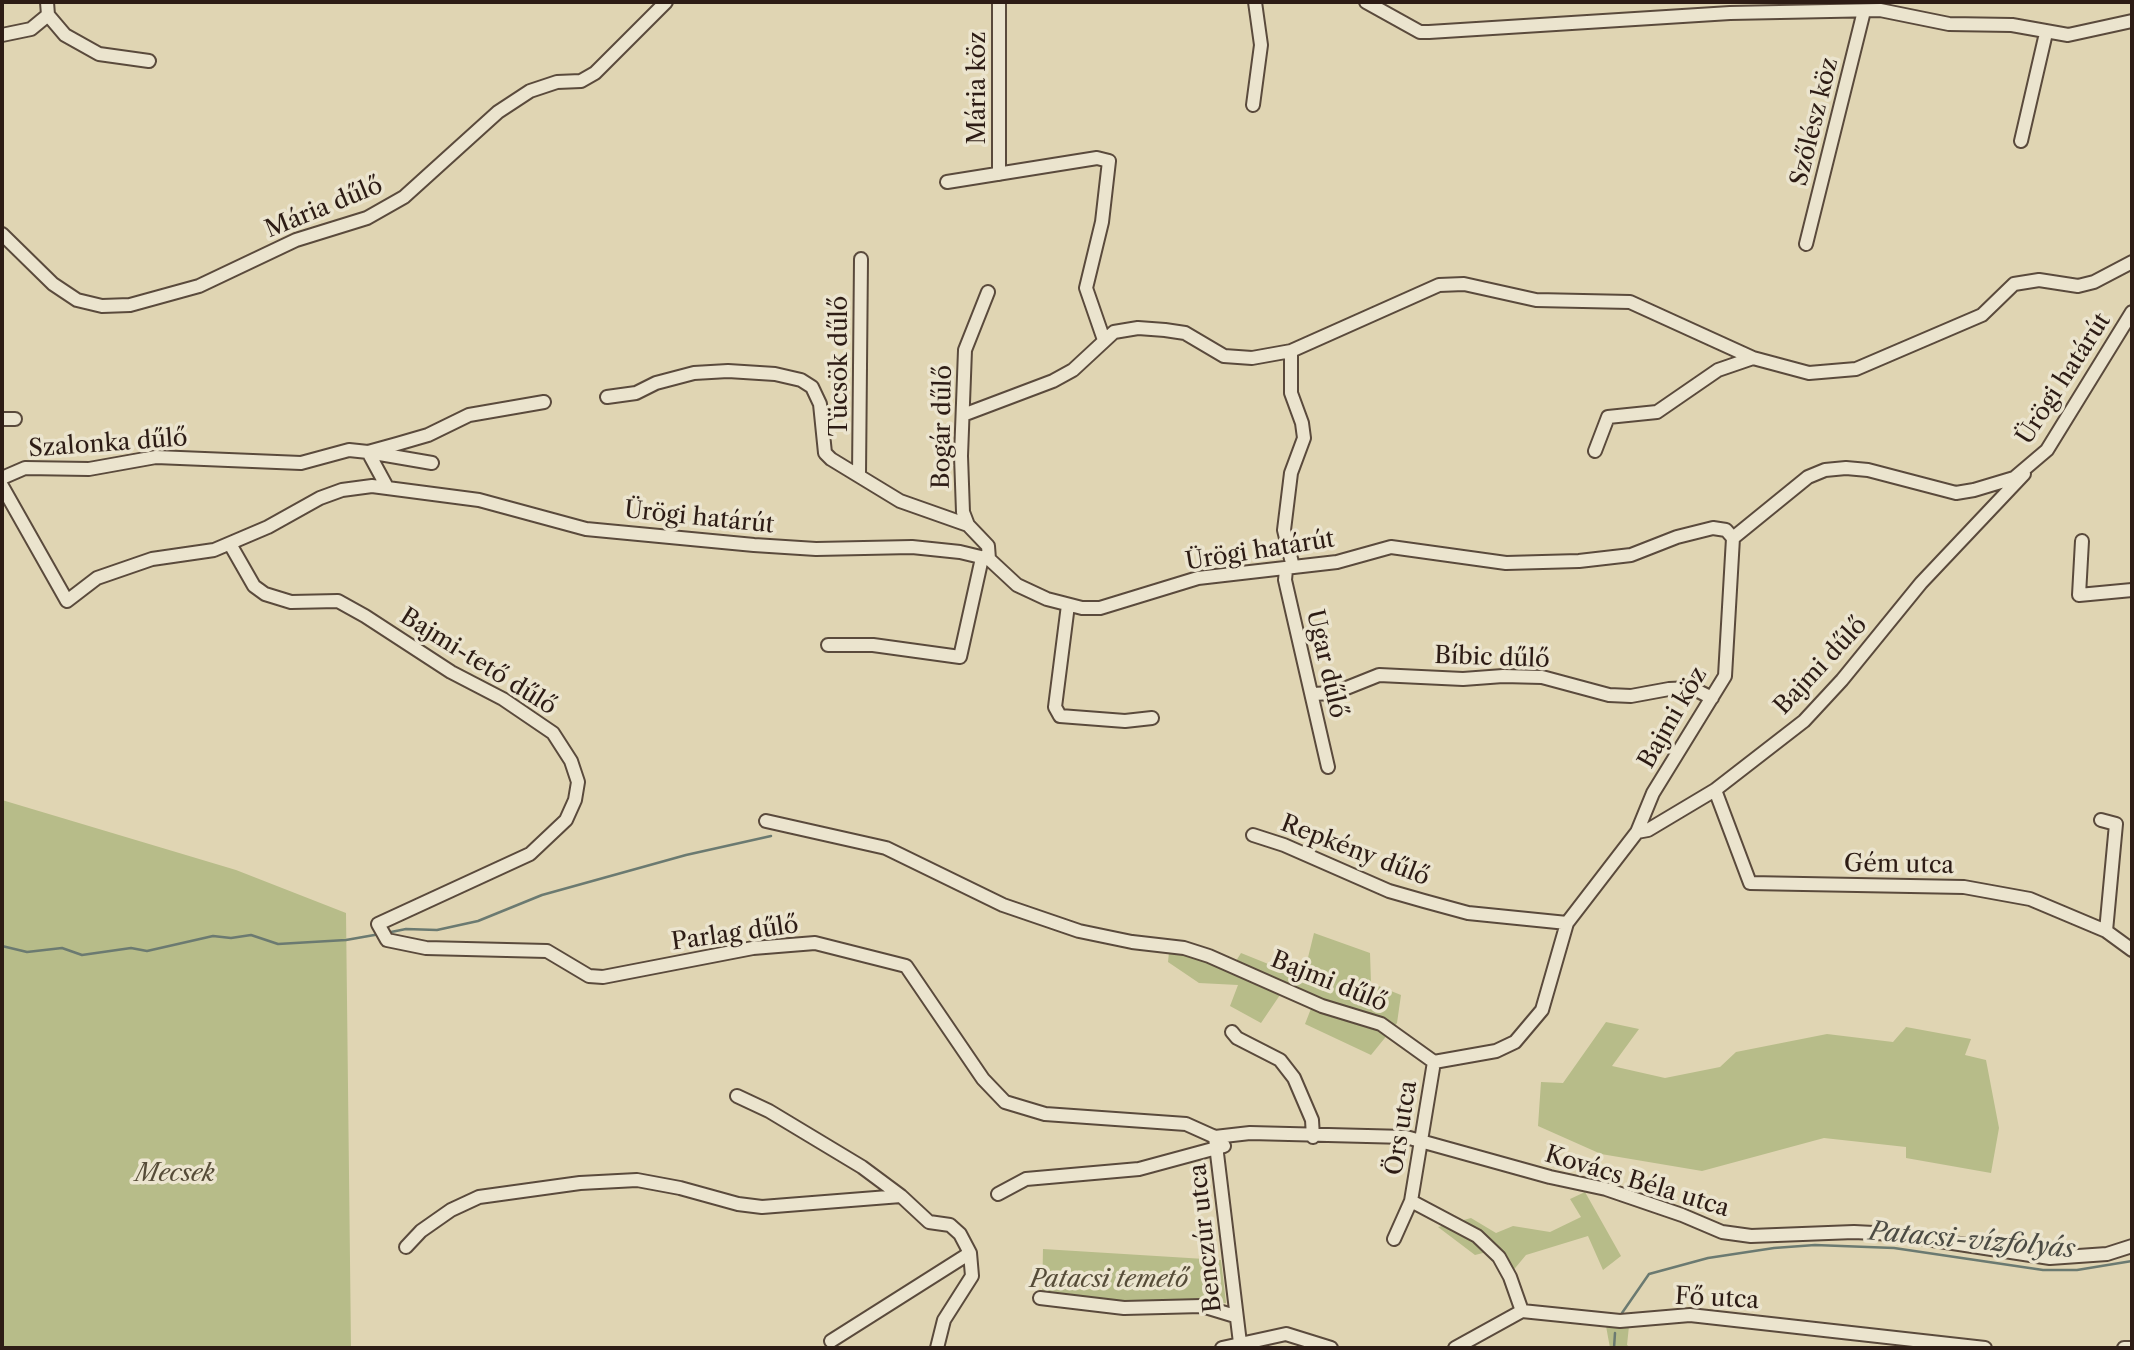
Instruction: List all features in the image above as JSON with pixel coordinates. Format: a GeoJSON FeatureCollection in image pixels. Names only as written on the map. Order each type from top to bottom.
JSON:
{"type":"FeatureCollection","features":[{"type":"Feature","properties":{"kind":"street","name":"Mária dűlő"},"geometry":{"type":"LineString","coordinates":[[2,234],[53,284],[77,300],[102,306],[130,305],[199,286],[296,240],[367,218],[404,197],[498,112],[530,91],[557,82],[581,81],[595,73],[666,2]]}},
{"type":"Feature","properties":{"kind":"street","name":"Mária köz"},"geometry":{"type":"LineString","coordinates":[[999,2],[999,174]]}},
{"type":"Feature","properties":{"kind":"street"},"geometry":{"type":"LineString","coordinates":[[1254,105],[1261,45],[1255,2]]}},
{"type":"Feature","properties":{"kind":"street"},"geometry":{"type":"LineString","coordinates":[[1366,2],[1420,32],[1730,13],[1900,12],[1949,24],[2012,25],[2067,35],[2132,21]]}},
{"type":"Feature","properties":{"kind":"street"},"geometry":{"type":"LineString","coordinates":[[2,35],[31,29],[48,8],[65,35],[99,54],[149,61]]}},
{"type":"Feature","properties":{"kind":"street","name":"Szőlész köz"},"geometry":{"type":"LineString","coordinates":[[1806,244],[1864,11]]}},
{"type":"Feature","properties":{"kind":"street"},"geometry":{"type":"LineString","coordinates":[[2021,141],[2046,33]]}},
{"type":"Feature","properties":{"kind":"street"},"geometry":{"type":"LineString","coordinates":[[947,182],[1097,158],[1109,161],[1102,222],[1086,288],[1104,340]]}},
{"type":"Feature","properties":{"kind":"street","name":"Tücsök dűlő"},"geometry":{"type":"LineString","coordinates":[[859,475],[861,258]]}},
{"type":"Feature","properties":{"kind":"street"},"geometry":{"type":"LineString","coordinates":[[963,415],[1053,381],[1073,370],[1114,332],[1139,328],[1185,333],[1235,359],[1291,351],[1438,285],[1464,284],[1536,300],[1630,302],[1753,358],[1809,373],[1856,369],[1982,315],[2014,284],[2039,280],[2078,286],[2094,282],[2132,262]]}},
{"type":"Feature","properties":{"kind":"street","name":"Bogár dűlő"},"geometry":{"type":"LineString","coordinates":[[968,525],[962,488],[965,350],[988,292]]}},
{"type":"Feature","properties":{"kind":"street","name":"Ürögi határút"},"geometry":{"type":"LineString","coordinates":[[2,486],[67,601],[97,578],[120,569],[152,559],[214,551],[320,498],[342,490],[387,487],[480,500],[586,529],[816,549],[912,547],[960,552],[986,559],[1017,585],[1069,605],[1100,608],[1198,578],[1337,562],[1391,547],[1506,563],[1579,562],[1631,555],[1677,537],[1713,528],[1726,530],[1733,538],[1808,477],[1825,470],[1846,468],[1888,473],[1956,492],[2014,478],[2034,464],[2065,422],[2132,312]]}},
{"type":"Feature","properties":{"kind":"street","name":"Ugar dűlő"},"geometry":{"type":"LineString","coordinates":[[1291,351],[1291,393],[1304,438],[1291,473],[1284,530],[1290,568],[1285,580],[1328,767]]}},
{"type":"Feature","properties":{"kind":"street"},"geometry":{"type":"LineString","coordinates":[[1595,451],[1608,417],[1657,412],[1718,370],[1753,358]]}},
{"type":"Feature","properties":{"kind":"street"},"geometry":{"type":"LineString","coordinates":[[607,397],[636,393],[656,383],[694,373],[752,373],[801,380],[813,387],[820,404],[825,453],[900,501],[968,525],[988,546],[960,657],[873,645],[828,645]]}},
{"type":"Feature","properties":{"kind":"street","name":"Szalonka dűlő"},"geometry":{"type":"LineString","coordinates":[[2,478],[25,468],[89,469],[156,457],[273,464],[301,463],[349,450],[368,452],[428,435],[469,415],[544,402]]}},
{"type":"Feature","properties":{"kind":"street"},"geometry":{"type":"LineString","coordinates":[[2,419],[15,419]]}},
{"type":"Feature","properties":{"kind":"street"},"geometry":{"type":"LineString","coordinates":[[368,452],[432,463]]}},
{"type":"Feature","properties":{"kind":"street"},"geometry":{"type":"LineString","coordinates":[[368,452],[387,487]]}},
{"type":"Feature","properties":{"kind":"street","name":"Bajmi dűlő"},"geometry":{"type":"LineString","coordinates":[[766,821],[886,848],[981,895],[1079,931],[1132,942],[1184,948],[1209,956],[1322,1006],[1381,1024],[1434,1062],[1496,1051],[1515,1042],[1542,1010],[1567,923],[1637,832],[1648,830],[1715,790],[1804,721],[1842,680],[1921,583],[2034,464]]}},
{"type":"Feature","properties":{"kind":"street","name":"Bajmi köz"},"geometry":{"type":"LineString","coordinates":[[1637,832],[1653,793],[1725,676],[1733,538]]}},
{"type":"Feature","properties":{"kind":"street"},"geometry":{"type":"LineString","coordinates":[[2082,541],[2079,595],[2132,590]]}},
{"type":"Feature","properties":{"kind":"street","name":"Bajmi-tető dűlő"},"geometry":{"type":"LineString","coordinates":[[230,544],[254,586],[265,594],[291,602],[338,601],[451,672],[503,699],[553,733],[571,761],[578,782],[575,800],[566,820],[530,854],[378,924]]}},
{"type":"Feature","properties":{"kind":"street"},"geometry":{"type":"LineString","coordinates":[[1069,605],[1055,707],[1060,716],[1125,721],[1152,718]]}},
{"type":"Feature","properties":{"kind":"street","name":"Bíbic dűlő"},"geometry":{"type":"LineString","coordinates":[[1312,694],[1334,693],[1379,675],[1463,679],[1503,676],[1542,677],[1609,695],[1631,696],[1692,688],[1712,698]]}},
{"type":"Feature","properties":{"kind":"street","name":"Gém utca"},"geometry":{"type":"LineString","coordinates":[[1715,790],[1750,883],[1964,887],[2030,899],[2106,931],[2132,950]]}},
{"type":"Feature","properties":{"kind":"street"},"geometry":{"type":"LineString","coordinates":[[2101,820],[2116,824],[2106,931]]}},
{"type":"Feature","properties":{"kind":"street","name":"Repkény dűlő"},"geometry":{"type":"LineString","coordinates":[[1253,835],[1284,845],[1389,891],[1424,901],[1468,913],[1567,923]]}},
{"type":"Feature","properties":{"kind":"street","name":"Parlag dűlő"},"geometry":{"type":"LineString","coordinates":[[378,924],[387,940],[426,948],[547,951],[589,976],[603,978],[753,948],[815,943],[862,953],[906,966],[983,1079],[1005,1102],[1045,1114],[1186,1124],[1214,1139]]}},
{"type":"Feature","properties":{"kind":"street"},"geometry":{"type":"LineString","coordinates":[[1232,1032],[1237,1038],[1280,1060],[1294,1077],[1304,1094],[1312,1120],[1313,1136]]}},
{"type":"Feature","properties":{"kind":"street","name":"Örs utca"},"geometry":{"type":"LineString","coordinates":[[1394,1239],[1411,1201],[1434,1062]]}},
{"type":"Feature","properties":{"kind":"street"},"geometry":{"type":"LineString","coordinates":[[737,1096],[769,1111],[862,1167],[901,1196],[929,1222],[950,1225],[960,1234],[970,1253],[972,1276],[944,1320],[936,1343],[937,1348]]}},
{"type":"Feature","properties":{"kind":"street","name":"Kovács Béla utca"},"geometry":{"type":"LineString","coordinates":[[1214,1139],[1250,1133],[1406,1137],[1550,1177],[1606,1189],[1722,1232],[1751,1236],[1854,1232],[1894,1234],[2050,1258],[2107,1254],[2132,1246]]}},
{"type":"Feature","properties":{"kind":"street"},"geometry":{"type":"LineString","coordinates":[[998,1194],[1026,1179],[1139,1169],[1214,1139]]}},
{"type":"Feature","properties":{"kind":"street","name":"Benczúr utca"},"geometry":{"type":"LineString","coordinates":[[1214,1139],[1240,1343]]}},
{"type":"Feature","properties":{"kind":"street"},"geometry":{"type":"LineString","coordinates":[[406,1247],[421,1231],[451,1210],[479,1197],[580,1183],[637,1180],[680,1188],[738,1205],[762,1207],[901,1196]]}},
{"type":"Feature","properties":{"kind":"street","name":"Örs utca"},"geometry":{"type":"LineString","coordinates":[[1411,1201],[1477,1236],[1499,1257],[1510,1277],[1522,1311]]}},
{"type":"Feature","properties":{"kind":"street"},"geometry":{"type":"LineString","coordinates":[[831,1341],[970,1253]]}},
{"type":"Feature","properties":{"kind":"street"},"geometry":{"type":"LineString","coordinates":[[1040,1298],[1124,1308],[1202,1306],[1235,1316]]}},
{"type":"Feature","properties":{"kind":"street"},"geometry":{"type":"LineString","coordinates":[[1455,1348],[1522,1311]]}},
{"type":"Feature","properties":{"kind":"street","name":"Fő utca"},"geometry":{"type":"LineString","coordinates":[[1522,1311],[1620,1321],[1690,1315],[1986,1348]]}},
{"type":"Feature","properties":{"kind":"street"},"geometry":{"type":"LineString","coordinates":[[1222,1348],[1286,1334],[1331,1348]]}},
{"type":"Feature","properties":{"kind":"street"},"geometry":{"type":"LineString","coordinates":[[1912,1348],[1941,1343]]}},
{"type":"Feature","properties":{"kind":"street"},"geometry":{"type":"LineString","coordinates":[[2124,1348],[2132,1348]]}},
{"type":"Feature","properties":{"kind":"green space","name":"Mecsek"},"geometry":{"type":"Polygon","coordinates":[[[2,800],[236,870],[346,913],[351,1348],[2,1348],[2,800]]]}},
{"type":"Feature","properties":{"kind":"green space"},"geometry":{"type":"Polygon","coordinates":[[[1314,933],[1370,953],[1371,983],[1401,995],[1397,1023],[1371,1055],[1305,1024],[1312,1006],[1282,992],[1261,1023],[1230,1006],[1238,985],[1199,983],[1168,962],[1169,952],[1236,961],[1241,953],[1303,978],[1314,933]]]}},
{"type":"Feature","properties":{"kind":"green space"},"geometry":{"type":"Polygon","coordinates":[[[1606,1022],[1639,1029],[1612,1066],[1665,1078],[1720,1067],[1736,1052],[1827,1034],[1893,1042],[1906,1027],[1971,1039],[1965,1055],[1986,1060],[1999,1128],[1991,1173],[1906,1158],[1906,1147],[1824,1138],[1702,1171],[1601,1154],[1538,1126],[1541,1082],[1563,1083],[1606,1022]]]}},
{"type":"Feature","properties":{"kind":"green space"},"geometry":{"type":"Polygon","coordinates":[[[1585,1192],[1621,1256],[1603,1270],[1588,1236],[1526,1255],[1511,1273],[1516,1283],[1506,1289],[1497,1262],[1487,1252],[1475,1255],[1438,1227],[1471,1218],[1496,1233],[1513,1226],[1550,1232],[1581,1217],[1570,1199],[1585,1192]]]}},
{"type":"Feature","properties":{"kind":"green space","name":"Patacsi temető"},"geometry":{"type":"Polygon","coordinates":[[[1043,1249],[1221,1260],[1226,1303],[1169,1309],[1042,1299],[1043,1249]]]}},
{"type":"Feature","properties":{"kind":"green space"},"geometry":{"type":"Polygon","coordinates":[[[1606,1326],[1629,1326],[1627,1345],[1631,1348],[1610,1348],[1606,1326]]]}},
{"type":"Feature","properties":{"kind":"waterway"},"geometry":{"type":"LineString","coordinates":[[386,933],[406,929],[437,930],[478,921],[542,895],[686,855],[771,836]]}},
{"type":"Feature","properties":{"kind":"waterway"},"geometry":{"type":"LineString","coordinates":[[2,946],[27,952],[62,948],[82,955],[131,948],[147,951],[213,936],[231,938],[251,935],[278,944],[346,940],[380,934]]}},
{"type":"Feature","properties":{"kind":"waterway","name":"Patacsi-vízfolyás"},"geometry":{"type":"LineString","coordinates":[[1622,1313],[1649,1274],[1708,1258],[1774,1248],[1815,1245],[1894,1248],[2043,1270],[2077,1270],[2132,1261]]}},
{"type":"Feature","properties":{"kind":"waterway","name":"Patacsi-vízfolyás"},"geometry":{"type":"LineString","coordinates":[[1614,1348],[1615,1333]]}}]}
